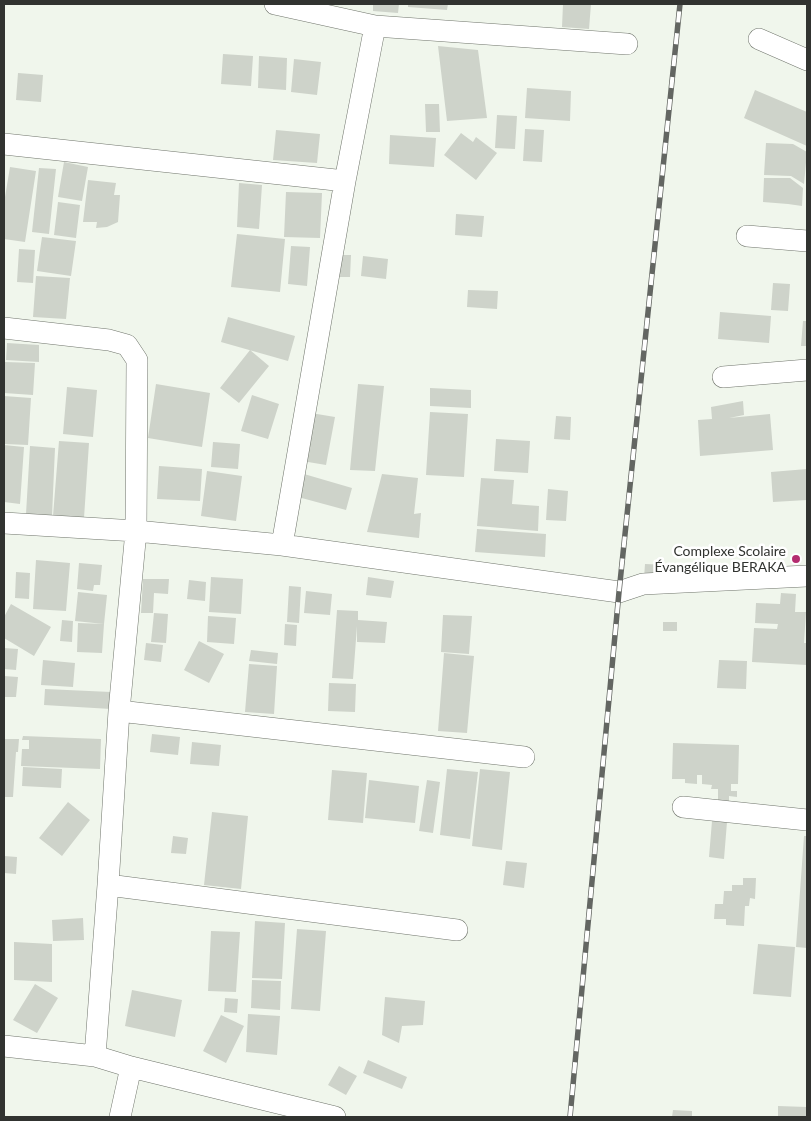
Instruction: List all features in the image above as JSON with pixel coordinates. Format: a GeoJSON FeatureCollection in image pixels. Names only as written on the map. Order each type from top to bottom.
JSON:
{"type":"FeatureCollection","features":[{"type":"Feature","properties":{"kind":"street"},"geometry":{"type":"LineString","coordinates":[[275,4],[375,26],[627,44]]}},
{"type":"Feature","properties":{"kind":"street"},"geometry":{"type":"LineString","coordinates":[[282,545],[345,181],[375,26]]}},
{"type":"Feature","properties":{"kind":"street"},"geometry":{"type":"LineString","coordinates":[[758,39],[807,60]]}},
{"type":"Feature","properties":{"kind":"street"},"geometry":{"type":"LineString","coordinates":[[4,144],[345,181]]}},
{"type":"Feature","properties":{"kind":"street"},"geometry":{"type":"LineString","coordinates":[[747,236],[807,241]]}},
{"type":"Feature","properties":{"kind":"street"},"geometry":{"type":"LineString","coordinates":[[4,328],[109,340],[128,345],[138,360],[136,531],[120,711],[95,1056]]}},
{"type":"Feature","properties":{"kind":"street"},"geometry":{"type":"LineString","coordinates":[[722,377],[807,370]]}},
{"type":"Feature","properties":{"kind":"street"},"geometry":{"type":"LineString","coordinates":[[4,523],[136,531],[282,545],[619,592],[643,584],[807,576]]}},
{"type":"Feature","properties":{"kind":"street"},"geometry":{"type":"LineString","coordinates":[[120,711],[524,757]]}},
{"type":"Feature","properties":{"kind":"street"},"geometry":{"type":"LineString","coordinates":[[683,808],[807,820]]}},
{"type":"Feature","properties":{"kind":"street"},"geometry":{"type":"LineString","coordinates":[[108,885],[456,930]]}},
{"type":"Feature","properties":{"kind":"street"},"geometry":{"type":"LineString","coordinates":[[4,1046],[95,1056],[131,1067],[330,1117]]}},
{"type":"Feature","properties":{"kind":"street"},"geometry":{"type":"LineString","coordinates":[[120,1117],[131,1067]]}},
{"type":"Feature","properties":{"kind":"building"},"geometry":{"type":"Polygon","coordinates":[[[373,4],[399,4],[398,13],[373,11],[373,4]]]}},
{"type":"Feature","properties":{"kind":"building"},"geometry":{"type":"Polygon","coordinates":[[[408,4],[448,4],[447,10],[408,7],[408,4]]]}},
{"type":"Feature","properties":{"kind":"building"},"geometry":{"type":"Polygon","coordinates":[[[563,4],[591,4],[589,29],[562,27],[563,4]]]}},
{"type":"Feature","properties":{"kind":"building"},"geometry":{"type":"Polygon","coordinates":[[[438,46],[478,50],[487,118],[447,121],[438,46]]]}},
{"type":"Feature","properties":{"kind":"building"},"geometry":{"type":"Polygon","coordinates":[[[223,54],[253,56],[251,86],[221,84],[223,54]]]}},
{"type":"Feature","properties":{"kind":"building"},"geometry":{"type":"Polygon","coordinates":[[[259,56],[287,58],[286,90],[258,88],[259,56]]]}},
{"type":"Feature","properties":{"kind":"building"},"geometry":{"type":"Polygon","coordinates":[[[294,59],[321,62],[317,95],[291,92],[294,59]]]}},
{"type":"Feature","properties":{"kind":"building"},"geometry":{"type":"Polygon","coordinates":[[[18,73],[43,75],[41,102],[16,100],[18,73]]]}},
{"type":"Feature","properties":{"kind":"building"},"geometry":{"type":"Polygon","coordinates":[[[527,88],[571,91],[570,121],[525,118],[527,88]]]}},
{"type":"Feature","properties":{"kind":"building"},"geometry":{"type":"Polygon","coordinates":[[[755,90],[807,112],[807,146],[744,118],[755,90]]]}},
{"type":"Feature","properties":{"kind":"building"},"geometry":{"type":"Polygon","coordinates":[[[425,104],[439,104],[440,132],[426,132],[425,104]]]}},
{"type":"Feature","properties":{"kind":"building"},"geometry":{"type":"Polygon","coordinates":[[[497,115],[517,116],[515,149],[495,148],[497,115]]]}},
{"type":"Feature","properties":{"kind":"building"},"geometry":{"type":"Polygon","coordinates":[[[525,129],[544,130],[542,162],[523,161],[525,129]]]}},
{"type":"Feature","properties":{"kind":"building"},"geometry":{"type":"Polygon","coordinates":[[[276,130],[320,134],[317,163],[273,160],[276,130]]]}},
{"type":"Feature","properties":{"kind":"building"},"geometry":{"type":"Polygon","coordinates":[[[461,133],[473,142],[476,137],[497,153],[476,180],[444,155],[461,133]]]}},
{"type":"Feature","properties":{"kind":"building"},"geometry":{"type":"Polygon","coordinates":[[[390,135],[436,138],[434,167],[389,164],[390,135]]]}},
{"type":"Feature","properties":{"kind":"building"},"geometry":{"type":"Polygon","coordinates":[[[766,143],[793,144],[807,152],[804,184],[791,176],[764,175],[766,143]]]}},
{"type":"Feature","properties":{"kind":"building"},"geometry":{"type":"Polygon","coordinates":[[[64,162],[88,167],[82,201],[58,197],[64,162]]]}},
{"type":"Feature","properties":{"kind":"building"},"geometry":{"type":"Polygon","coordinates":[[[10,167],[36,171],[25,242],[4,239],[4,203],[10,167]]]}},
{"type":"Feature","properties":{"kind":"building"},"geometry":{"type":"Polygon","coordinates":[[[39,168],[56,169],[49,234],[32,232],[39,168]]]}},
{"type":"Feature","properties":{"kind":"building"},"geometry":{"type":"Polygon","coordinates":[[[764,178],[790,178],[803,188],[802,206],[763,202],[764,178]]]}},
{"type":"Feature","properties":{"kind":"building"},"geometry":{"type":"Polygon","coordinates":[[[88,180],[116,183],[114,195],[120,195],[118,222],[107,227],[96,228],[97,222],[83,222],[88,180]]]}},
{"type":"Feature","properties":{"kind":"building"},"geometry":{"type":"Polygon","coordinates":[[[239,183],[262,185],[259,229],[237,227],[239,183]]]}},
{"type":"Feature","properties":{"kind":"building"},"geometry":{"type":"Polygon","coordinates":[[[286,192],[322,193],[320,238],[284,237],[286,192]]]}},
{"type":"Feature","properties":{"kind":"building"},"geometry":{"type":"Polygon","coordinates":[[[58,202],[80,205],[76,238],[54,235],[58,202]]]}},
{"type":"Feature","properties":{"kind":"building"},"geometry":{"type":"Polygon","coordinates":[[[456,214],[484,216],[482,237],[455,235],[456,214]]]}},
{"type":"Feature","properties":{"kind":"building"},"geometry":{"type":"Polygon","coordinates":[[[237,234],[285,239],[280,292],[231,287],[237,234]]]}},
{"type":"Feature","properties":{"kind":"building"},"geometry":{"type":"Polygon","coordinates":[[[42,237],[76,241],[71,276],[37,271],[42,237]]]}},
{"type":"Feature","properties":{"kind":"building"},"geometry":{"type":"Polygon","coordinates":[[[291,246],[310,247],[307,286],[288,284],[291,246]]]}},
{"type":"Feature","properties":{"kind":"building"},"geometry":{"type":"Polygon","coordinates":[[[19,249],[35,250],[33,283],[17,282],[19,249]]]}},
{"type":"Feature","properties":{"kind":"building"},"geometry":{"type":"Polygon","coordinates":[[[338,255],[351,255],[350,277],[337,277],[338,255]]]}},
{"type":"Feature","properties":{"kind":"building"},"geometry":{"type":"Polygon","coordinates":[[[363,256],[388,259],[386,279],[361,276],[363,256]]]}},
{"type":"Feature","properties":{"kind":"building"},"geometry":{"type":"Polygon","coordinates":[[[36,276],[70,278],[66,319],[33,317],[36,276]]]}},
{"type":"Feature","properties":{"kind":"building"},"geometry":{"type":"Polygon","coordinates":[[[773,283],[790,284],[788,311],[771,310],[773,283]]]}},
{"type":"Feature","properties":{"kind":"building"},"geometry":{"type":"Polygon","coordinates":[[[468,290],[498,291],[497,309],[467,307],[468,290]]]}},
{"type":"Feature","properties":{"kind":"building"},"geometry":{"type":"Polygon","coordinates":[[[720,312],[771,316],[769,343],[718,339],[720,312]]]}},
{"type":"Feature","properties":{"kind":"building"},"geometry":{"type":"Polygon","coordinates":[[[228,317],[295,336],[288,361],[221,342],[228,317]]]}},
{"type":"Feature","properties":{"kind":"building"},"geometry":{"type":"Polygon","coordinates":[[[803,321],[807,321],[807,346],[801,346],[803,321]]]}},
{"type":"Feature","properties":{"kind":"building"},"geometry":{"type":"Polygon","coordinates":[[[7,343],[39,345],[39,362],[6,360],[7,343]]]}},
{"type":"Feature","properties":{"kind":"building"},"geometry":{"type":"Polygon","coordinates":[[[250,350],[269,366],[239,403],[220,388],[250,350]]]}},
{"type":"Feature","properties":{"kind":"building"},"geometry":{"type":"Polygon","coordinates":[[[5,362],[35,363],[33,395],[4,393],[5,362]]]}},
{"type":"Feature","properties":{"kind":"building"},"geometry":{"type":"Polygon","coordinates":[[[156,384],[210,393],[202,447],[148,438],[156,384]]]}},
{"type":"Feature","properties":{"kind":"building"},"geometry":{"type":"Polygon","coordinates":[[[358,384],[384,386],[375,471],[350,470],[358,384]]]}},
{"type":"Feature","properties":{"kind":"building"},"geometry":{"type":"Polygon","coordinates":[[[67,387],[97,390],[93,437],[63,434],[67,387]]]}},
{"type":"Feature","properties":{"kind":"building"},"geometry":{"type":"Polygon","coordinates":[[[430,388],[471,390],[471,408],[430,406],[430,388]]]}},
{"type":"Feature","properties":{"kind":"building"},"geometry":{"type":"Polygon","coordinates":[[[252,395],[279,404],[268,439],[241,431],[252,395]]]}},
{"type":"Feature","properties":{"kind":"building"},"geometry":{"type":"Polygon","coordinates":[[[4,396],[31,398],[28,445],[4,444],[4,396]]]}},
{"type":"Feature","properties":{"kind":"building"},"geometry":{"type":"Polygon","coordinates":[[[743,401],[744,415],[729,418],[770,414],[773,450],[700,456],[698,420],[712,419],[711,407],[743,401]]]}},
{"type":"Feature","properties":{"kind":"building"},"geometry":{"type":"Polygon","coordinates":[[[430,412],[468,414],[464,477],[426,475],[430,412]]]}},
{"type":"Feature","properties":{"kind":"building"},"geometry":{"type":"Polygon","coordinates":[[[311,413],[335,417],[326,465],[302,461],[311,413]]]}},
{"type":"Feature","properties":{"kind":"building"},"geometry":{"type":"Polygon","coordinates":[[[556,416],[571,417],[570,440],[554,439],[556,416]]]}},
{"type":"Feature","properties":{"kind":"building"},"geometry":{"type":"Polygon","coordinates":[[[496,439],[530,441],[528,473],[494,471],[496,439]]]}},
{"type":"Feature","properties":{"kind":"building"},"geometry":{"type":"Polygon","coordinates":[[[59,441],[89,443],[84,518],[53,516],[59,441]]]}},
{"type":"Feature","properties":{"kind":"building"},"geometry":{"type":"Polygon","coordinates":[[[213,442],[240,444],[238,469],[211,467],[213,442]]]}},
{"type":"Feature","properties":{"kind":"building"},"geometry":{"type":"Polygon","coordinates":[[[4,445],[24,447],[20,504],[4,502],[4,445]]]}},
{"type":"Feature","properties":{"kind":"building"},"geometry":{"type":"Polygon","coordinates":[[[30,446],[55,448],[52,516],[26,514],[30,446]]]}},
{"type":"Feature","properties":{"kind":"building"},"geometry":{"type":"Polygon","coordinates":[[[159,466],[202,469],[200,501],[157,499],[159,466]]]}},
{"type":"Feature","properties":{"kind":"building"},"geometry":{"type":"Polygon","coordinates":[[[807,469],[807,500],[773,502],[771,472],[807,469]]]}},
{"type":"Feature","properties":{"kind":"building"},"geometry":{"type":"Polygon","coordinates":[[[207,471],[242,476],[236,521],[201,516],[207,471]]]}},
{"type":"Feature","properties":{"kind":"building"},"geometry":{"type":"Polygon","coordinates":[[[304,474],[352,488],[346,510],[298,497],[304,474]]]}},
{"type":"Feature","properties":{"kind":"building"},"geometry":{"type":"Polygon","coordinates":[[[382,474],[418,478],[414,514],[421,513],[419,538],[367,532],[382,474]]]}},
{"type":"Feature","properties":{"kind":"building"},"geometry":{"type":"Polygon","coordinates":[[[481,478],[514,480],[512,504],[539,506],[538,531],[477,526],[481,478]]]}},
{"type":"Feature","properties":{"kind":"building"},"geometry":{"type":"Polygon","coordinates":[[[548,489],[568,491],[566,521],[546,520],[548,489]]]}},
{"type":"Feature","properties":{"kind":"building"},"geometry":{"type":"Polygon","coordinates":[[[477,529],[546,534],[545,557],[475,552],[477,529]]]}},
{"type":"Feature","properties":{"kind":"building"},"geometry":{"type":"Polygon","coordinates":[[[36,560],[70,563],[66,611],[33,609],[36,560]]]}},
{"type":"Feature","properties":{"kind":"building"},"geometry":{"type":"Polygon","coordinates":[[[79,563],[102,565],[100,585],[94,585],[93,591],[77,589],[79,563]]]}},
{"type":"Feature","properties":{"kind":"building"},"geometry":{"type":"Polygon","coordinates":[[[749,563],[750,574],[734,575],[733,564],[749,563]]]}},
{"type":"Feature","properties":{"kind":"building"},"geometry":{"type":"Polygon","coordinates":[[[645,564],[669,565],[668,579],[644,578],[645,564]]]}},
{"type":"Feature","properties":{"kind":"building"},"geometry":{"type":"Polygon","coordinates":[[[16,572],[30,573],[29,599],[15,598],[16,572]]]}},
{"type":"Feature","properties":{"kind":"building"},"geometry":{"type":"Polygon","coordinates":[[[211,577],[243,579],[241,614],[209,612],[211,577]]]}},
{"type":"Feature","properties":{"kind":"building"},"geometry":{"type":"Polygon","coordinates":[[[368,577],[394,581],[391,598],[366,595],[368,577]]]}},
{"type":"Feature","properties":{"kind":"building"},"geometry":{"type":"Polygon","coordinates":[[[143,579],[169,579],[168,594],[154,593],[153,613],[141,613],[143,579]]]}},
{"type":"Feature","properties":{"kind":"building"},"geometry":{"type":"Polygon","coordinates":[[[189,580],[206,582],[205,601],[187,599],[189,580]]]}},
{"type":"Feature","properties":{"kind":"building"},"geometry":{"type":"Polygon","coordinates":[[[289,586],[301,587],[299,623],[287,622],[289,586]]]}},
{"type":"Feature","properties":{"kind":"building"},"geometry":{"type":"Polygon","coordinates":[[[306,591],[332,594],[330,615],[304,613],[306,591]]]}},
{"type":"Feature","properties":{"kind":"building"},"geometry":{"type":"Polygon","coordinates":[[[78,592],[107,595],[104,624],[75,621],[78,592]]]}},
{"type":"Feature","properties":{"kind":"building"},"geometry":{"type":"Polygon","coordinates":[[[781,593],[796,594],[795,612],[806,612],[804,643],[807,643],[807,665],[752,662],[754,628],[777,629],[778,624],[755,623],[756,603],[780,604],[781,593]]]}},
{"type":"Feature","properties":{"kind":"building"},"geometry":{"type":"Polygon","coordinates":[[[11,604],[51,627],[34,656],[4,638],[4,617],[11,604]]]}},
{"type":"Feature","properties":{"kind":"building"},"geometry":{"type":"Polygon","coordinates":[[[337,610],[358,611],[358,620],[387,622],[385,643],[357,642],[357,626],[353,679],[332,678],[337,610]]]}},
{"type":"Feature","properties":{"kind":"building"},"geometry":{"type":"Polygon","coordinates":[[[154,613],[168,614],[166,643],[151,642],[154,613]]]}},
{"type":"Feature","properties":{"kind":"building"},"geometry":{"type":"Polygon","coordinates":[[[443,615],[472,616],[469,654],[441,652],[443,615]]]}},
{"type":"Feature","properties":{"kind":"building"},"geometry":{"type":"Polygon","coordinates":[[[208,616],[236,618],[234,644],[207,642],[208,616]]]}},
{"type":"Feature","properties":{"kind":"building"},"geometry":{"type":"Polygon","coordinates":[[[62,620],[73,621],[72,642],[60,641],[62,620]]]}},
{"type":"Feature","properties":{"kind":"building"},"geometry":{"type":"Polygon","coordinates":[[[663,622],[677,622],[677,631],[663,631],[663,622]]]}},
{"type":"Feature","properties":{"kind":"building"},"geometry":{"type":"Polygon","coordinates":[[[78,623],[104,624],[102,653],[77,652],[78,623]]]}},
{"type":"Feature","properties":{"kind":"building"},"geometry":{"type":"Polygon","coordinates":[[[285,624],[297,625],[296,646],[284,645],[285,624]]]}},
{"type":"Feature","properties":{"kind":"building"},"geometry":{"type":"Polygon","coordinates":[[[199,641],[224,654],[209,683],[184,670],[199,641]]]}},
{"type":"Feature","properties":{"kind":"building"},"geometry":{"type":"Polygon","coordinates":[[[146,643],[163,645],[161,662],[144,660],[146,643]]]}},
{"type":"Feature","properties":{"kind":"building"},"geometry":{"type":"Polygon","coordinates":[[[4,648],[18,649],[16,670],[4,669],[4,648]]]}},
{"type":"Feature","properties":{"kind":"building"},"geometry":{"type":"Polygon","coordinates":[[[251,650],[278,653],[277,664],[249,661],[251,650]]]}},
{"type":"Feature","properties":{"kind":"building"},"geometry":{"type":"Polygon","coordinates":[[[444,653],[474,656],[467,733],[438,731],[444,653]]]}},
{"type":"Feature","properties":{"kind":"building"},"geometry":{"type":"Polygon","coordinates":[[[43,660],[75,663],[73,687],[41,685],[43,660]]]}},
{"type":"Feature","properties":{"kind":"building"},"geometry":{"type":"Polygon","coordinates":[[[719,660],[747,661],[746,689],[717,688],[719,660]]]}},
{"type":"Feature","properties":{"kind":"building"},"geometry":{"type":"Polygon","coordinates":[[[249,664],[277,666],[274,714],[245,712],[249,664]]]}},
{"type":"Feature","properties":{"kind":"building"},"geometry":{"type":"Polygon","coordinates":[[[4,676],[18,677],[16,697],[4,697],[4,676]]]}},
{"type":"Feature","properties":{"kind":"building"},"geometry":{"type":"Polygon","coordinates":[[[329,683],[356,684],[355,712],[328,711],[329,683]]]}},
{"type":"Feature","properties":{"kind":"building"},"geometry":{"type":"Polygon","coordinates":[[[45,689],[111,692],[111,709],[44,705],[45,689]]]}},
{"type":"Feature","properties":{"kind":"building"},"geometry":{"type":"Polygon","coordinates":[[[152,734],[180,737],[178,755],[150,752],[152,734]]]}},
{"type":"Feature","properties":{"kind":"building"},"geometry":{"type":"Polygon","coordinates":[[[23,736],[101,739],[100,769],[21,766],[22,749],[29,749],[29,740],[22,740],[23,736]]]}},
{"type":"Feature","properties":{"kind":"building"},"geometry":{"type":"Polygon","coordinates":[[[4,739],[19,739],[18,752],[16,752],[13,797],[4,797],[4,739]]]}},
{"type":"Feature","properties":{"kind":"building"},"geometry":{"type":"Polygon","coordinates":[[[192,742],[221,745],[219,766],[190,764],[192,742]]]}},
{"type":"Feature","properties":{"kind":"building"},"geometry":{"type":"Polygon","coordinates":[[[673,743],[739,745],[738,784],[731,784],[731,791],[737,791],[737,797],[729,796],[729,804],[718,804],[718,789],[711,789],[712,785],[702,784],[702,775],[697,775],[697,784],[685,783],[685,779],[672,779],[673,743]]]}},
{"type":"Feature","properties":{"kind":"building"},"geometry":{"type":"Polygon","coordinates":[[[23,767],[62,769],[61,788],[22,786],[23,767]]]}},
{"type":"Feature","properties":{"kind":"building"},"geometry":{"type":"Polygon","coordinates":[[[447,769],[478,772],[470,839],[440,835],[447,769]]]}},
{"type":"Feature","properties":{"kind":"building"},"geometry":{"type":"Polygon","coordinates":[[[480,769],[510,772],[502,850],[472,846],[480,769]]]}},
{"type":"Feature","properties":{"kind":"building"},"geometry":{"type":"Polygon","coordinates":[[[332,770],[367,773],[363,823],[328,820],[332,770]]]}},
{"type":"Feature","properties":{"kind":"building"},"geometry":{"type":"Polygon","coordinates":[[[369,780],[419,786],[415,823],[365,818],[369,780]]]}},
{"type":"Feature","properties":{"kind":"building"},"geometry":{"type":"Polygon","coordinates":[[[427,780],[440,782],[433,833],[419,831],[427,780]]]}},
{"type":"Feature","properties":{"kind":"building"},"geometry":{"type":"Polygon","coordinates":[[[68,802],[90,820],[62,856],[39,838],[68,802]]]}},
{"type":"Feature","properties":{"kind":"building"},"geometry":{"type":"Polygon","coordinates":[[[212,812],[248,816],[241,889],[204,885],[212,812]]]}},
{"type":"Feature","properties":{"kind":"building"},"geometry":{"type":"Polygon","coordinates":[[[712,821],[727,822],[724,859],[709,857],[712,821]]]}},
{"type":"Feature","properties":{"kind":"building"},"geometry":{"type":"Polygon","coordinates":[[[173,836],[188,838],[186,854],[171,853],[173,836]]]}},
{"type":"Feature","properties":{"kind":"building"},"geometry":{"type":"Polygon","coordinates":[[[804,836],[807,836],[807,948],[796,947],[804,836]]]}},
{"type":"Feature","properties":{"kind":"building"},"geometry":{"type":"Polygon","coordinates":[[[4,856],[17,857],[16,874],[4,873],[4,856]]]}},
{"type":"Feature","properties":{"kind":"building"},"geometry":{"type":"Polygon","coordinates":[[[506,861],[527,863],[524,888],[503,885],[506,861]]]}},
{"type":"Feature","properties":{"kind":"building"},"geometry":{"type":"Polygon","coordinates":[[[743,878],[756,878],[755,899],[750,898],[749,906],[745,906],[744,926],[726,925],[726,919],[714,919],[715,904],[723,904],[724,891],[732,891],[732,885],[743,885],[743,878]]]}},
{"type":"Feature","properties":{"kind":"building"},"geometry":{"type":"Polygon","coordinates":[[[83,918],[84,940],[53,941],[52,920],[83,918]]]}},
{"type":"Feature","properties":{"kind":"building"},"geometry":{"type":"Polygon","coordinates":[[[255,921],[285,923],[282,979],[252,978],[255,921]]]}},
{"type":"Feature","properties":{"kind":"building"},"geometry":{"type":"Polygon","coordinates":[[[297,929],[326,931],[320,1011],[291,1009],[297,929]]]}},
{"type":"Feature","properties":{"kind":"building"},"geometry":{"type":"Polygon","coordinates":[[[211,931],[240,932],[236,992],[208,991],[211,931]]]}},
{"type":"Feature","properties":{"kind":"building"},"geometry":{"type":"Polygon","coordinates":[[[14,942],[52,944],[52,982],[14,980],[14,942]]]}},
{"type":"Feature","properties":{"kind":"building"},"geometry":{"type":"Polygon","coordinates":[[[758,944],[795,947],[791,997],[753,994],[758,944]]]}},
{"type":"Feature","properties":{"kind":"building"},"geometry":{"type":"Polygon","coordinates":[[[252,980],[281,981],[280,1010],[251,1008],[252,980]]]}},
{"type":"Feature","properties":{"kind":"building"},"geometry":{"type":"Polygon","coordinates":[[[35,984],[58,998],[37,1033],[13,1020],[35,984]]]}},
{"type":"Feature","properties":{"kind":"building"},"geometry":{"type":"Polygon","coordinates":[[[132,990],[182,1000],[175,1037],[125,1026],[132,990]]]}},
{"type":"Feature","properties":{"kind":"building"},"geometry":{"type":"Polygon","coordinates":[[[385,997],[425,1001],[423,1025],[402,1026],[399,1043],[382,1035],[385,997]]]}},
{"type":"Feature","properties":{"kind":"building"},"geometry":{"type":"Polygon","coordinates":[[[225,998],[238,999],[237,1013],[224,1012],[225,998]]]}},
{"type":"Feature","properties":{"kind":"building"},"geometry":{"type":"Polygon","coordinates":[[[248,1014],[280,1016],[277,1055],[246,1052],[248,1014]]]}},
{"type":"Feature","properties":{"kind":"building"},"geometry":{"type":"Polygon","coordinates":[[[221,1015],[244,1026],[226,1063],[203,1051],[221,1015]]]}},
{"type":"Feature","properties":{"kind":"building"},"geometry":{"type":"Polygon","coordinates":[[[368,1060],[407,1077],[402,1089],[363,1073],[368,1060]]]}},
{"type":"Feature","properties":{"kind":"building"},"geometry":{"type":"Polygon","coordinates":[[[339,1066],[357,1076],[346,1095],[328,1085],[339,1066]]]}},
{"type":"Feature","properties":{"kind":"building"},"geometry":{"type":"Polygon","coordinates":[[[778,1106],[807,1107],[807,1117],[778,1117],[778,1106]]]}},
{"type":"Feature","properties":{"kind":"building"},"geometry":{"type":"Polygon","coordinates":[[[673,1110],[692,1111],[692,1117],[672,1117],[673,1110]]]}},
{"type":"Feature","properties":{"kind":"railway"},"geometry":{"type":"LineString","coordinates":[[570,1117],[619,592],[680,4]]}},
{"type":"Feature","properties":{"kind":"place","name":"Complexe Scolaire Évangélique BERAKA"},"geometry":{"type":"Point","coordinates":[796,559]}}]}
